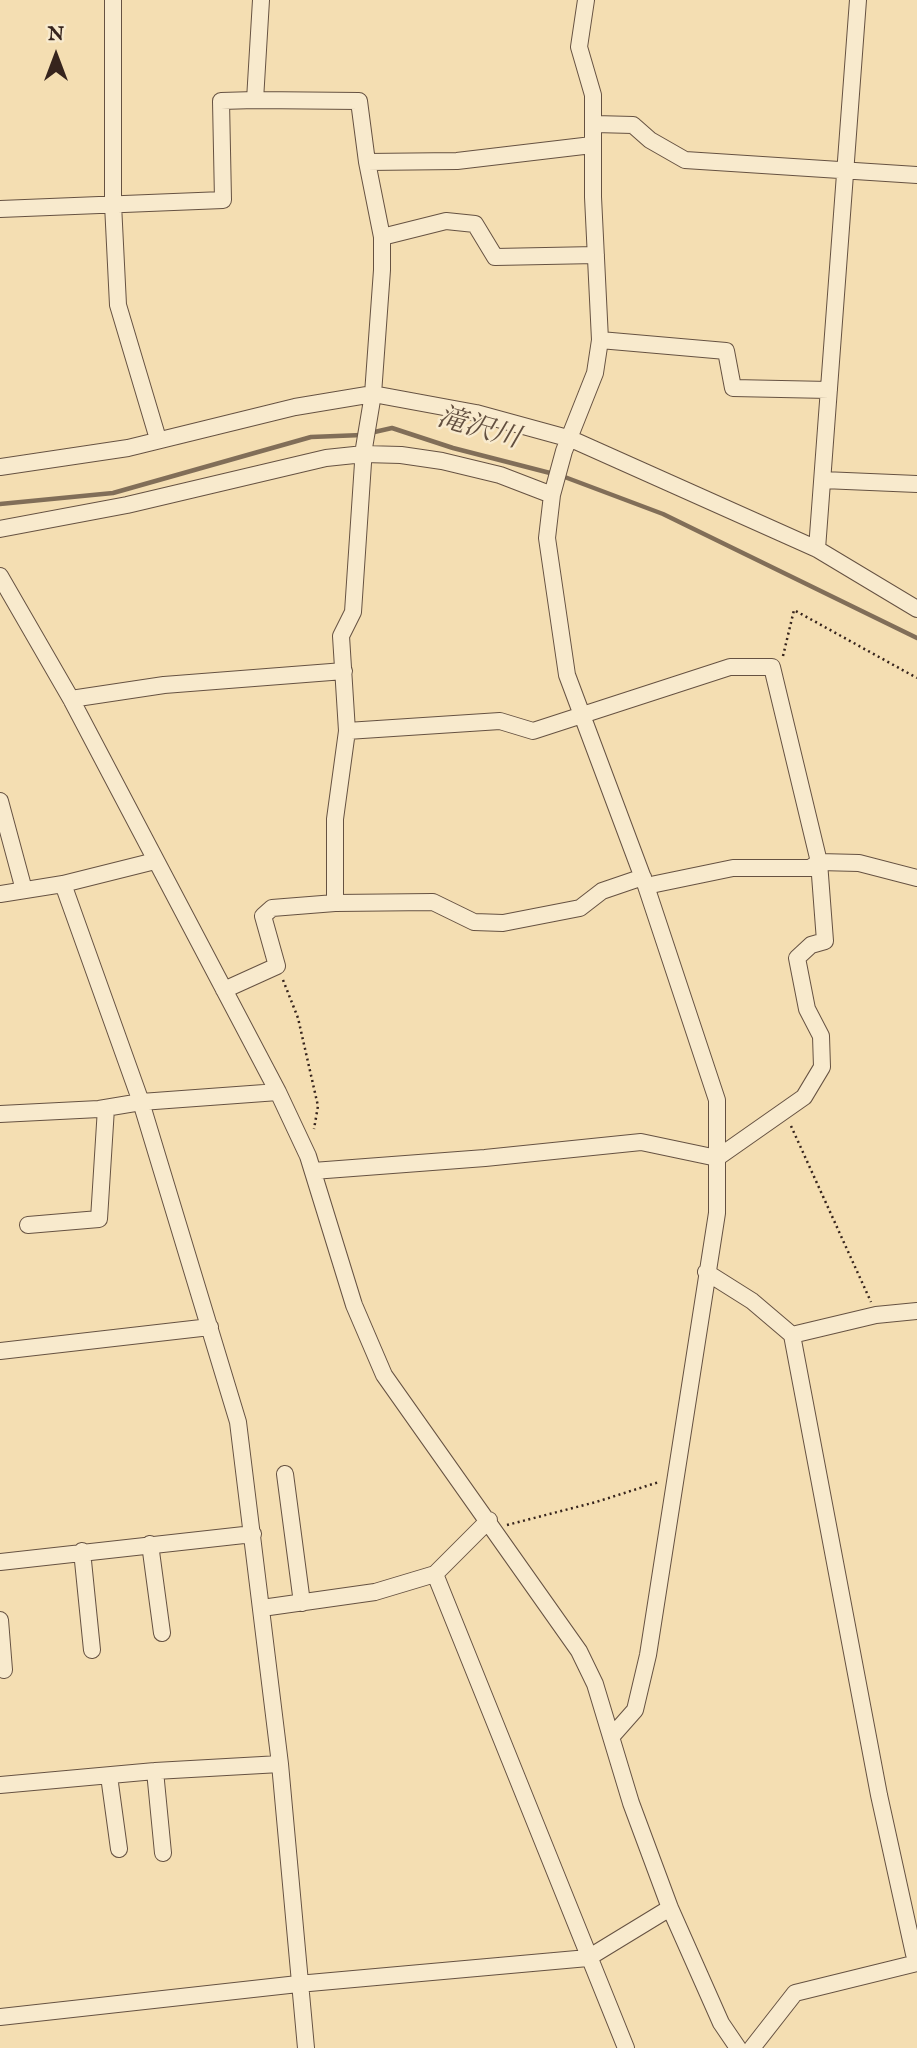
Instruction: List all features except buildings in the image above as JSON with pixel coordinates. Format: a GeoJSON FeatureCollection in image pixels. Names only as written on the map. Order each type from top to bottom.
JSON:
{"type":"FeatureCollection","features":[{"type":"Feature","properties":{"kind":"street"},"geometry":{"type":"LineString","coordinates":[[113,0],[113,204],[118,305],[158,439]]}},
{"type":"Feature","properties":{"kind":"street"},"geometry":{"type":"LineString","coordinates":[[255,100],[261,0]]}},
{"type":"Feature","properties":{"kind":"street"},"geometry":{"type":"LineString","coordinates":[[586,0],[579,47],[593,95],[595,124],[592,145],[600,340],[595,373],[554,491],[547,538],[567,676],[645,882],[718,1100],[717,1213],[648,1655],[635,1710],[612,1736]]}},
{"type":"Feature","properties":{"kind":"street"},"geometry":{"type":"LineString","coordinates":[[817,549],[858,0]]}},
{"type":"Feature","properties":{"kind":"street"},"geometry":{"type":"LineString","coordinates":[[0,209],[223,200],[221,101],[359,101],[367,162],[382,237],[373,394],[364,451],[353,612],[341,636],[347,731],[335,819],[335,903]]}},
{"type":"Feature","properties":{"kind":"street"},"geometry":{"type":"LineString","coordinates":[[595,124],[633,125],[650,140],[685,160],[917,175]]}},
{"type":"Feature","properties":{"kind":"street"},"geometry":{"type":"LineString","coordinates":[[367,162],[457,161],[592,145]]}},
{"type":"Feature","properties":{"kind":"street"},"geometry":{"type":"LineString","coordinates":[[382,237],[446,221],[475,224],[495,257],[596,255]]}},
{"type":"Feature","properties":{"kind":"street"},"geometry":{"type":"LineString","coordinates":[[600,340],[726,351],[733,388],[828,390]]}},
{"type":"Feature","properties":{"kind":"street"},"geometry":{"type":"LineString","coordinates":[[0,467],[128,448],[318,402],[373,394],[476,413],[568,445],[817,549],[917,608]]}},
{"type":"Feature","properties":{"kind":"street"},"geometry":{"type":"LineString","coordinates":[[0,529],[127,505],[364,451],[442,461],[554,491]]}},
{"type":"Feature","properties":{"kind":"street"},"geometry":{"type":"LineString","coordinates":[[823,480],[917,484]]}},
{"type":"Feature","properties":{"kind":"street"},"geometry":{"type":"LineString","coordinates":[[2,584],[71,699],[278,1092],[310,1163],[354,1305],[384,1375],[492,1524],[579,1651],[595,1684],[631,1803],[670,1908],[721,2023],[738,2048]]}},
{"type":"Feature","properties":{"kind":"street"},"geometry":{"type":"LineString","coordinates":[[310,1163],[485,1158],[641,1142],[717,1158],[804,1097],[822,1067],[821,1037],[807,1009],[797,958],[811,945],[825,940],[819,862],[772,667],[730,667],[533,731],[500,721],[347,731]]}},
{"type":"Feature","properties":{"kind":"street"},"geometry":{"type":"LineString","coordinates":[[71,699],[164,685],[344,671]]}},
{"type":"Feature","properties":{"kind":"street"},"geometry":{"type":"LineString","coordinates":[[0,801],[24,890]]}},
{"type":"Feature","properties":{"kind":"street"},"geometry":{"type":"LineString","coordinates":[[0,894],[63,884],[155,861]]}},
{"type":"Feature","properties":{"kind":"street"},"geometry":{"type":"LineString","coordinates":[[224,990],[277,966],[263,916],[272,908],[335,903],[433,902],[474,922],[503,923],[580,908],[602,891],[733,868],[810,868],[819,862],[859,863],[917,878]]}},
{"type":"Feature","properties":{"kind":"street"},"geometry":{"type":"LineString","coordinates":[[63,884],[141,1102],[238,1422],[280,1764],[298,1984],[306,2048]]}},
{"type":"Feature","properties":{"kind":"street"},"geometry":{"type":"LineString","coordinates":[[0,1114],[106,1108],[141,1102],[278,1092]]}},
{"type":"Feature","properties":{"kind":"street"},"geometry":{"type":"LineString","coordinates":[[28,1225],[99,1219],[106,1108]]}},
{"type":"Feature","properties":{"kind":"street"},"geometry":{"type":"LineString","coordinates":[[706,1272],[752,1301],[792,1335],[879,1795],[914,1954],[917,1955]]}},
{"type":"Feature","properties":{"kind":"street"},"geometry":{"type":"LineString","coordinates":[[792,1335],[876,1315],[917,1311]]}},
{"type":"Feature","properties":{"kind":"street"},"geometry":{"type":"LineString","coordinates":[[0,1351],[210,1327]]}},
{"type":"Feature","properties":{"kind":"street"},"geometry":{"type":"LineString","coordinates":[[285,1474],[302,1603]]}},
{"type":"Feature","properties":{"kind":"street"},"geometry":{"type":"LineString","coordinates":[[262,1608],[375,1592],[435,1574],[492,1524]]}},
{"type":"Feature","properties":{"kind":"street"},"geometry":{"type":"LineString","coordinates":[[0,1562],[253,1534]]}},
{"type":"Feature","properties":{"kind":"street"},"geometry":{"type":"LineString","coordinates":[[150,1544],[162,1633]]}},
{"type":"Feature","properties":{"kind":"street"},"geometry":{"type":"LineString","coordinates":[[82,1551],[92,1650]]}},
{"type":"Feature","properties":{"kind":"street"},"geometry":{"type":"LineString","coordinates":[[435,1574],[626,2048]]}},
{"type":"Feature","properties":{"kind":"street"},"geometry":{"type":"LineString","coordinates":[[0,1620],[4,1670]]}},
{"type":"Feature","properties":{"kind":"street"},"geometry":{"type":"LineString","coordinates":[[0,1785],[155,1771],[280,1764]]}},
{"type":"Feature","properties":{"kind":"street"},"geometry":{"type":"LineString","coordinates":[[155,1771],[163,1853]]}},
{"type":"Feature","properties":{"kind":"street"},"geometry":{"type":"LineString","coordinates":[[109,1776],[119,1849]]}},
{"type":"Feature","properties":{"kind":"street"},"geometry":{"type":"LineString","coordinates":[[0,2017],[298,1984],[588,1958],[670,1908]]}},
{"type":"Feature","properties":{"kind":"street"},"geometry":{"type":"LineString","coordinates":[[752,2048],[795,1993],[917,1963]]}},
{"type":"Feature","properties":{"kind":"path"},"geometry":{"type":"LineString","coordinates":[[772,667],[782,662],[794,610],[917,678]]}},
{"type":"Feature","properties":{"kind":"path"},"geometry":{"type":"LineString","coordinates":[[277,966],[298,1018],[318,1107],[310,1163]]}},
{"type":"Feature","properties":{"kind":"path"},"geometry":{"type":"LineString","coordinates":[[784,1110],[876,1315]]}},
{"type":"Feature","properties":{"kind":"path"},"geometry":{"type":"LineString","coordinates":[[492,1524],[596,1502],[675,1476]]}},
{"type":"Feature","properties":{"kind":"waterway","name":"滝沢川"},"geometry":{"type":"LineString","coordinates":[[370,433],[392,428],[453,448],[554,474]]}},
{"type":"Feature","properties":{"kind":"waterway","name":"滝沢川"},"geometry":{"type":"LineString","coordinates":[[0,504],[113,493],[311,437],[362,435]]}},
{"type":"Feature","properties":{"kind":"waterway","name":"滝沢川"},"geometry":{"type":"LineString","coordinates":[[562,476],[663,514],[917,638]]}}]}
